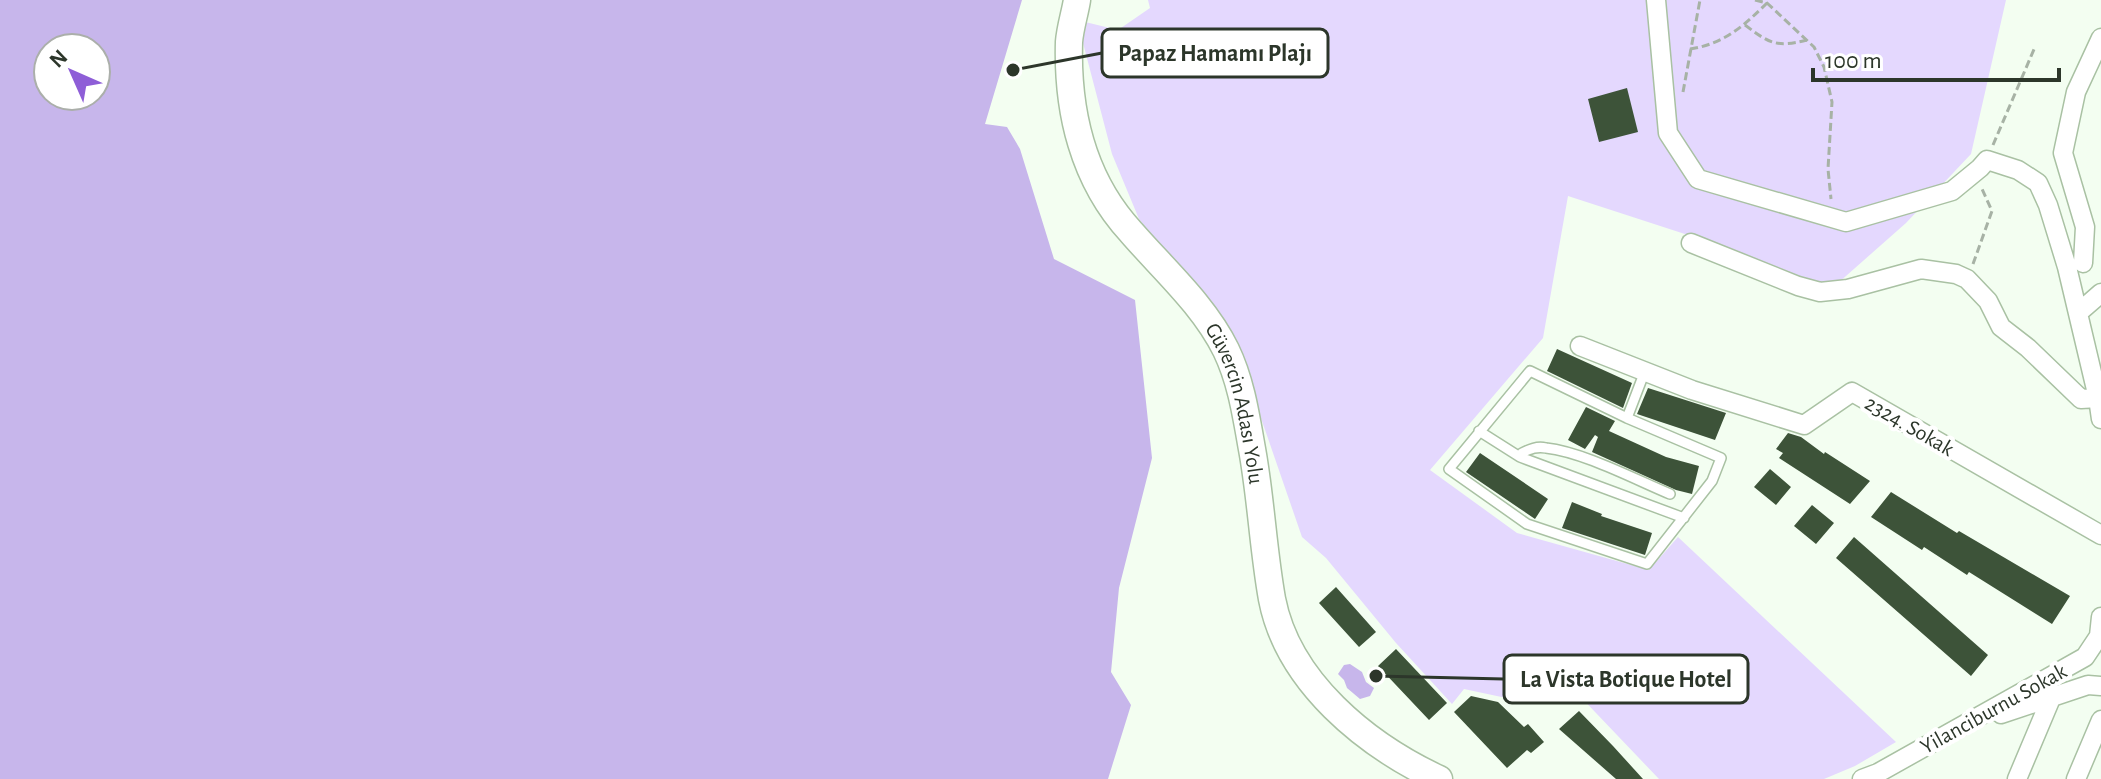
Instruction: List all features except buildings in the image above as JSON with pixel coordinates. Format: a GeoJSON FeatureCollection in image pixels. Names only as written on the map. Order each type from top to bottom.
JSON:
{"type":"FeatureCollection","features":[{"type":"Feature","properties":{"kind":"main road","name":"Güvercin Adası Yolu"},"geometry":{"type":"LineString","coordinates":[[1077,0],[1069,40],[1075,112],[1086,164],[1127,229],[1190,298],[1225,348],[1242,395],[1259,486],[1273,601],[1289,645],[1313,684],[1372,741],[1439,779]]}},
{"type":"Feature","properties":{"kind":"street"},"geometry":{"type":"LineString","coordinates":[[1656,0],[1668,133],[1698,179],[1846,222],[1952,191],[1987,160],[2018,170],[2038,183],[2084,263]]}},
{"type":"Feature","properties":{"kind":"street"},"geometry":{"type":"LineString","coordinates":[[2101,38],[2076,92],[2063,153],[2085,227],[2078,313],[2100,398],[2101,419]]}},
{"type":"Feature","properties":{"kind":"street"},"geometry":{"type":"LineString","coordinates":[[1691,243],[1820,292],[1848,289],[1921,269],[1956,274],[1967,279],[1988,301],[2001,327],[2028,348],[2081,399],[2100,398]]}},
{"type":"Feature","properties":{"kind":"street"},"geometry":{"type":"LineString","coordinates":[[2078,313],[2101,293]]}},
{"type":"Feature","properties":{"kind":"street","name":"2324. Sokak"},"geometry":{"type":"LineString","coordinates":[[1580,346],[1692,390],[1804,425],[1852,392],[2101,535]]}},
{"type":"Feature","properties":{"kind":"street","name":"Yilanciburnu Sokak"},"geometry":{"type":"LineString","coordinates":[[1874,777],[2093,657],[2101,617]]}},
{"type":"Feature","properties":{"kind":"street"},"geometry":{"type":"LineString","coordinates":[[1953,731],[2088,685],[2101,686]]}},
{"type":"Feature","properties":{"kind":"street"},"geometry":{"type":"LineString","coordinates":[[2017,779],[2052,696]]}},
{"type":"Feature","properties":{"kind":"street"},"geometry":{"type":"LineString","coordinates":[[2076,779],[2101,720]]}},
{"type":"Feature","properties":{"kind":"lane"},"geometry":{"type":"LineString","coordinates":[[1530,371],[1627,418],[1721,458],[1712,481],[1647,564],[1527,524],[1449,469],[1530,371]]}},
{"type":"Feature","properties":{"kind":"lane"},"geometry":{"type":"LineString","coordinates":[[1627,418],[1645,371]]}},
{"type":"Feature","properties":{"kind":"lane"},"geometry":{"type":"LineString","coordinates":[[1479,431],[1520,457],[1684,518]]}},
{"type":"Feature","properties":{"kind":"lane"},"geometry":{"type":"LineString","coordinates":[[1520,457],[1535,447],[1547,448],[1670,494]]}},
{"type":"Feature","properties":{"kind":"path"},"geometry":{"type":"LineString","coordinates":[[1681,102],[1700,0]]}},
{"type":"Feature","properties":{"kind":"path"},"geometry":{"type":"LineString","coordinates":[[1755,0],[1768,2],[1814,47],[1824,67],[1832,102],[1829,196],[1846,222]]}},
{"type":"Feature","properties":{"kind":"path"},"geometry":{"type":"LineString","coordinates":[[1690,49],[1712,46],[1745,25],[1768,2]]}},
{"type":"Feature","properties":{"kind":"path"},"geometry":{"type":"LineString","coordinates":[[1745,25],[1768,43],[1787,45],[1807,40]]}},
{"type":"Feature","properties":{"kind":"path"},"geometry":{"type":"LineString","coordinates":[[1987,160],[2035,47]]}},
{"type":"Feature","properties":{"kind":"path"},"geometry":{"type":"LineString","coordinates":[[1967,279],[1992,211],[1983,190],[1971,176]]}},
{"type":"Feature","properties":{"kind":"shaded area"},"geometry":{"type":"Polygon","coordinates":[[[0,0],[1022,0],[985,124],[1007,127],[1020,149],[1054,259],[1135,300],[1152,458],[1119,588],[1111,672],[1131,705],[1108,779],[0,779],[0,0]]]}},
{"type":"Feature","properties":{"kind":"shaded area"},"geometry":{"type":"Polygon","coordinates":[[[1148,0],[2006,0],[1971,154],[1906,223],[1829,291],[1731,249],[1568,196],[1543,338],[1430,470],[1517,533],[1649,570],[1678,537],[1896,742],[1855,766],[1824,779],[1659,779],[1575,691],[1525,702],[1464,689],[1452,704],[1396,643],[1326,558],[1302,537],[1234,340],[1139,219],[1112,154],[1077,20],[1118,30],[1150,8],[1148,0]]]}},
{"type":"Feature","properties":{"kind":"shaded area"},"geometry":{"type":"Polygon","coordinates":[[[1350,664],[1362,672],[1366,682],[1374,688],[1370,696],[1360,699],[1347,688],[1338,674],[1344,665],[1350,664]]]}},
{"type":"Feature","properties":{"kind":"place","name":"Papaz Hamamı Plajı"},"geometry":{"type":"Point","coordinates":[1013,70]}},
{"type":"Feature","properties":{"kind":"place","name":"La Vista Botique Hotel"},"geometry":{"type":"Point","coordinates":[1376,676]}}]}
